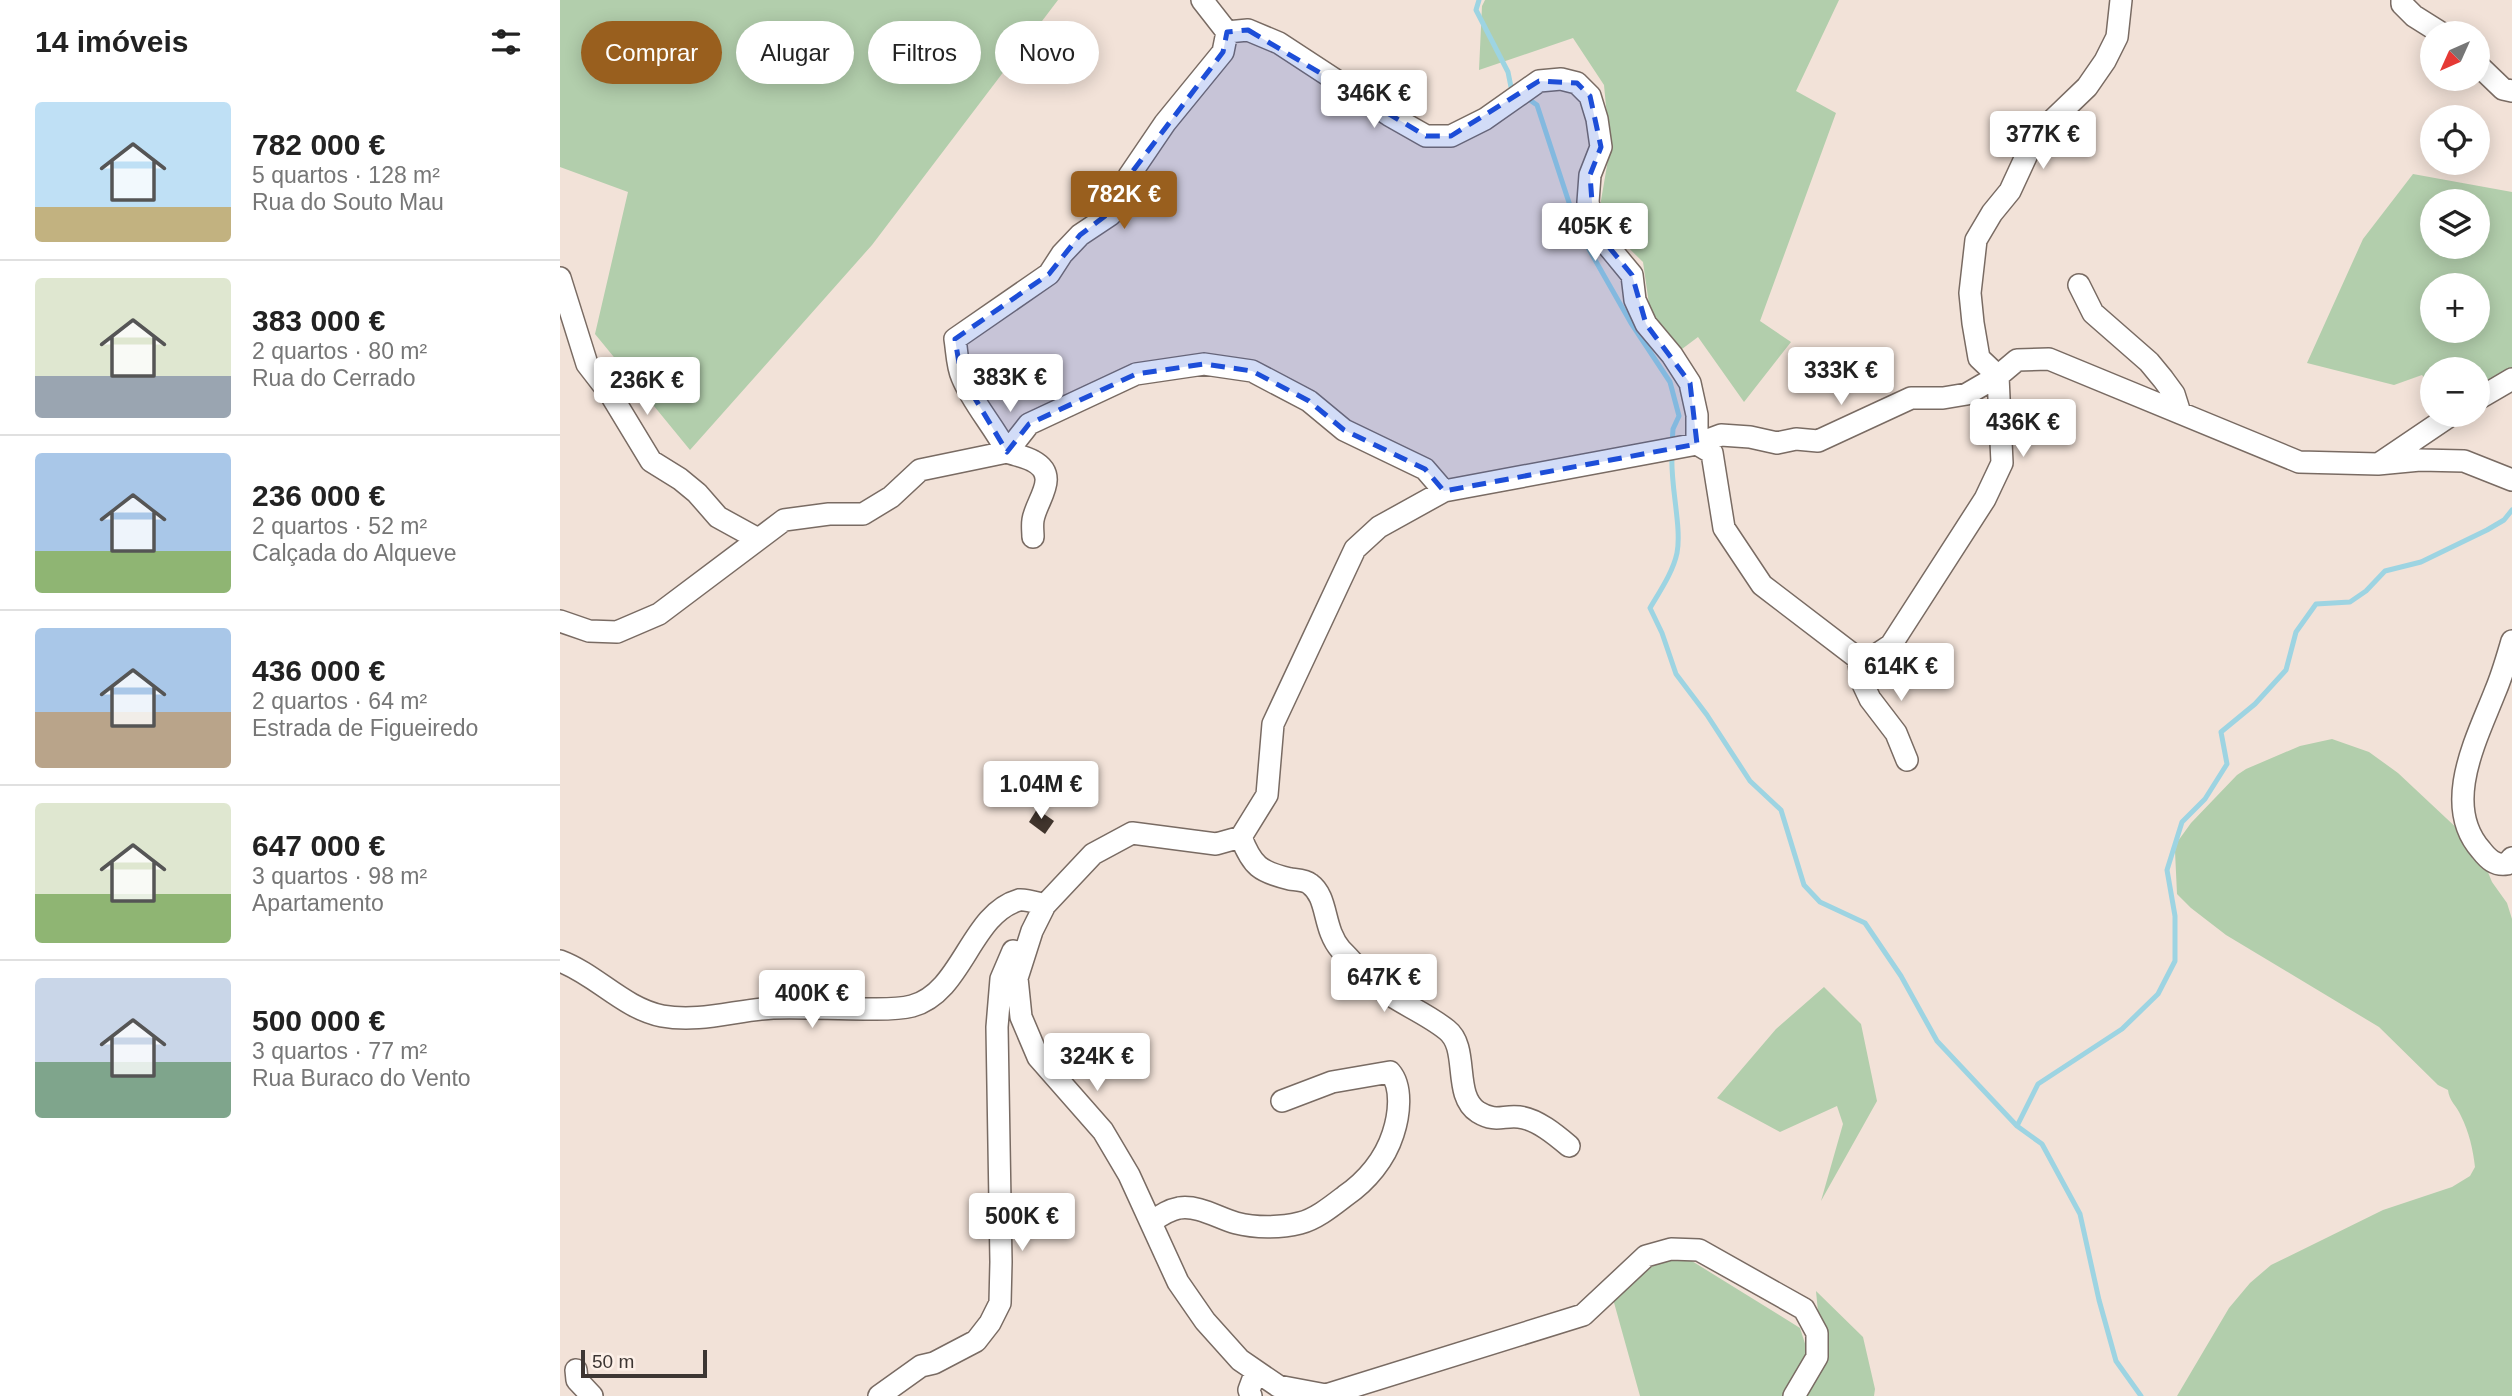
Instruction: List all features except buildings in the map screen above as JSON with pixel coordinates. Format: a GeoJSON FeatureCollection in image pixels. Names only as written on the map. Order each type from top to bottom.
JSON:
{"type":"FeatureCollection","features":[{"type":"Feature","properties":{"kind":"street"},"geometry":{"type":"LineString","coordinates":[[1007,452],[961,375],[955,339],[1049,274],[1062,254],[1080,235],[1110,215],[1121,204],[1129,176],[1166,123],[1223,52],[1227,32],[1202,0]]}},
{"type":"Feature","properties":{"kind":"street"},"geometry":{"type":"LineString","coordinates":[[1690,445],[1712,453],[1724,528],[1762,585],[1864,663],[1891,645],[1985,499],[2002,463],[1998,376],[1979,358],[1969,293],[1976,240],[1992,213],[2010,191],[2035,137],[2087,87],[2105,61],[2117,37],[2121,0]]}},
{"type":"Feature","properties":{"kind":"street"},"geometry":{"type":"LineString","coordinates":[[2402,0],[2402,4],[2422,21]]}},
{"type":"Feature","properties":{"kind":"street"},"geometry":{"type":"LineString","coordinates":[[1227,32],[1248,30],[1279,43],[1426,136],[1451,136],[1485,119],[1539,81],[1561,79],[1577,83],[1590,96],[1601,147],[1590,175],[1588,202],[1594,229],[1632,275],[1635,300],[1646,324],[1672,355],[1690,383],[1697,415],[1690,445]]}},
{"type":"Feature","properties":{"kind":"street"},"geometry":{"type":"LineString","coordinates":[[2490,77],[2503,89],[2512,91]]}},
{"type":"Feature","properties":{"kind":"street"},"geometry":{"type":"LineString","coordinates":[[560,278],[587,364],[611,396],[650,461],[697,493],[718,517],[758,539]]}},
{"type":"Feature","properties":{"kind":"street"},"geometry":{"type":"LineString","coordinates":[[2080,285],[2093,313],[2149,362],[2163,379],[2174,394],[2180,413]]}},
{"type":"Feature","properties":{"kind":"street"},"geometry":{"type":"LineString","coordinates":[[1794,1396],[1817,1357],[1817,1333],[1804,1309],[1699,1250],[1671,1249],[1646,1256],[1583,1315],[1325,1395],[1278,1386],[1240,1360],[1205,1321],[1178,1282],[1129,1175],[1103,1131],[1038,1057],[1021,1017],[1017,978],[1032,931],[1045,905],[1093,854],[1132,832],[1216,844],[1241,838],[1267,795],[1273,724],[1355,549],[1379,527],[1444,491],[1661,451],[1721,435],[1750,437],[1777,443],[1796,439],[1818,441],[1911,398],[1942,398],[1967,394],[1998,376],[2017,360],[2049,359],[2299,462],[2378,464],[2420,460],[2463,461],[2510,479]]}},
{"type":"Feature","properties":{"kind":"street"},"geometry":{"type":"LineString","coordinates":[[1007,452],[1029,424],[1136,374],[1204,364],[1252,371],[1309,401],[1344,430],[1424,469],[1444,491]]}},
{"type":"Feature","properties":{"kind":"street"},"geometry":{"type":"LineString","coordinates":[[2490,392],[2512,379]]}},
{"type":"Feature","properties":{"kind":"street"},"geometry":{"type":"LineString","coordinates":[[2378,464],[2433,427]]}},
{"type":"Feature","properties":{"kind":"street"},"geometry":{"type":"LineString","coordinates":[[560,621],[589,631],[617,632],[659,614],[785,520],[830,514],[863,514],[891,498],[920,470],[1007,452],[1034,462],[1043,469],[1047,479],[1045,494],[1032,522],[1033,537]]}},
{"type":"Feature","properties":{"kind":"street"},"geometry":{"type":"LineString","coordinates":[[2512,641],[2496,691],[2475,740],[2462,801],[2468,827],[2478,848],[2499,866],[2507,864],[2512,858]]}},
{"type":"Feature","properties":{"kind":"street"},"geometry":{"type":"LineString","coordinates":[[1858,658],[1862,682],[1870,699],[1896,733],[1907,760]]}},
{"type":"Feature","properties":{"kind":"street"},"geometry":{"type":"LineString","coordinates":[[1241,838],[1247,855],[1257,868],[1274,875],[1308,882],[1318,891],[1330,934],[1375,985],[1430,1017],[1453,1035],[1467,1099],[1477,1111],[1500,1120],[1519,1117],[1536,1123],[1569,1146]]}},
{"type":"Feature","properties":{"kind":"street"},"geometry":{"type":"LineString","coordinates":[[560,961],[578,968],[626,1003],[662,1016],[703,1018],[772,1008],[883,1009],[911,1006],[929,999],[946,983],[996,913],[1021,900],[1045,905]]}},
{"type":"Feature","properties":{"kind":"street"},"geometry":{"type":"LineString","coordinates":[[879,1396],[921,1366],[934,1363],[976,1341],[990,1323],[1000,1303],[1002,1262],[997,1027],[1001,979],[1020,936],[1032,931]]}},
{"type":"Feature","properties":{"kind":"street"},"geometry":{"type":"LineString","coordinates":[[1151,1222],[1167,1212],[1192,1208],[1260,1227],[1301,1223],[1338,1202],[1372,1173],[1392,1138],[1397,1122],[1398,1089],[1396,1079],[1390,1072],[1332,1082],[1282,1101]]}},
{"type":"Feature","properties":{"kind":"street"},"geometry":{"type":"LineString","coordinates":[[576,1370],[577,1380],[592,1396]]}},
{"type":"Feature","properties":{"kind":"street"},"geometry":{"type":"LineString","coordinates":[[1251,1396],[1249,1390],[1256,1371]]}},
{"type":"Feature","properties":{"kind":"highlighted area"},"geometry":{"type":"Polygon","coordinates":[[[1248,30],[1426,136],[1451,136],[1539,81],[1577,83],[1590,96],[1601,147],[1590,175],[1594,229],[1632,275],[1646,324],[1690,383],[1697,444],[1444,491],[1425,469],[1344,430],[1309,401],[1252,371],[1204,364],[1136,374],[1029,424],[1007,452],[961,375],[955,339],[1049,274],[1080,235],[1121,204],[1129,176],[1223,52],[1227,32],[1248,30]]]}},
{"type":"Feature","properties":{"kind":"green space"},"geometry":{"type":"Polygon","coordinates":[[[560,0],[1058,0],[1042,21],[995,21],[995,83],[872,245],[690,450],[595,334],[628,192],[560,167],[560,0]]]}},
{"type":"Feature","properties":{"kind":"green space"},"geometry":{"type":"Polygon","coordinates":[[[1485,0],[1839,0],[1796,91],[1836,113],[1760,321],[1791,342],[1744,402],[1698,337],[1682,349],[1650,311],[1643,262],[1598,218],[1610,148],[1604,85],[1573,38],[1479,70],[1482,6],[1485,0]]]}},
{"type":"Feature","properties":{"kind":"green space"},"geometry":{"type":"Polygon","coordinates":[[[2413,174],[2512,192],[2512,367],[2490,381],[2490,357],[2420,357],[2420,376],[2394,385],[2307,363],[2363,239],[2413,174]]]}},
{"type":"Feature","properties":{"kind":"green space"},"geometry":{"type":"Polygon","coordinates":[[[2332,739],[2369,752],[2398,773],[2478,848],[2492,882],[2507,903],[2512,919],[2512,1396],[2177,1396],[2229,1308],[2250,1283],[2271,1265],[2383,1210],[2452,1187],[2470,1176],[2475,1167],[2466,1128],[2448,1090],[2438,1085],[2379,1027],[2226,935],[2177,894],[2175,851],[2178,841],[2191,823],[2237,775],[2300,746],[2332,739]]]}},
{"type":"Feature","properties":{"kind":"green space"},"geometry":{"type":"Polygon","coordinates":[[[1824,987],[1861,1024],[1877,1101],[1821,1201],[1843,1124],[1837,1106],[1780,1132],[1717,1098],[1776,1029],[1824,987]]]}},
{"type":"Feature","properties":{"kind":"green space"},"geometry":{"type":"Polygon","coordinates":[[[1687,1258],[1800,1328],[1809,1356],[1782,1396],[1640,1396],[1613,1299],[1661,1259],[1687,1258]]]}},
{"type":"Feature","properties":{"kind":"green space"},"geometry":{"type":"Polygon","coordinates":[[[1816,1291],[1863,1337],[1875,1389],[1874,1396],[1804,1396],[1823,1364],[1816,1291]]]}},
{"type":"Feature","properties":{"kind":"waterway"},"geometry":{"type":"LineString","coordinates":[[1479,0],[1476,10],[1508,72],[1511,87],[1516,91]]}},
{"type":"Feature","properties":{"kind":"waterway"},"geometry":{"type":"LineString","coordinates":[[1524,96],[1537,105],[1578,230],[1631,323],[1670,382],[1679,416],[1673,429],[1672,444]]}},
{"type":"Feature","properties":{"kind":"waterway"},"geometry":{"type":"LineString","coordinates":[[1672,454],[1678,531],[1677,553],[1650,608],[1676,674],[1707,715],[1750,781],[1781,810],[1804,885],[1820,902],[1865,923],[1901,976],[1937,1041],[2017,1126],[2042,1144],[2080,1214],[2116,1361],[2141,1396]]}},
{"type":"Feature","properties":{"kind":"waterway"},"geometry":{"type":"LineString","coordinates":[[2017,1126],[2038,1084],[2122,1029],[2158,994],[2175,961],[2175,916],[2167,870],[2182,822],[2205,799],[2227,764],[2221,732],[2255,704],[2286,670],[2296,632],[2316,604],[2350,602],[2366,591],[2385,571],[2421,562],[2487,530],[2504,520],[2512,510]]}}]}
